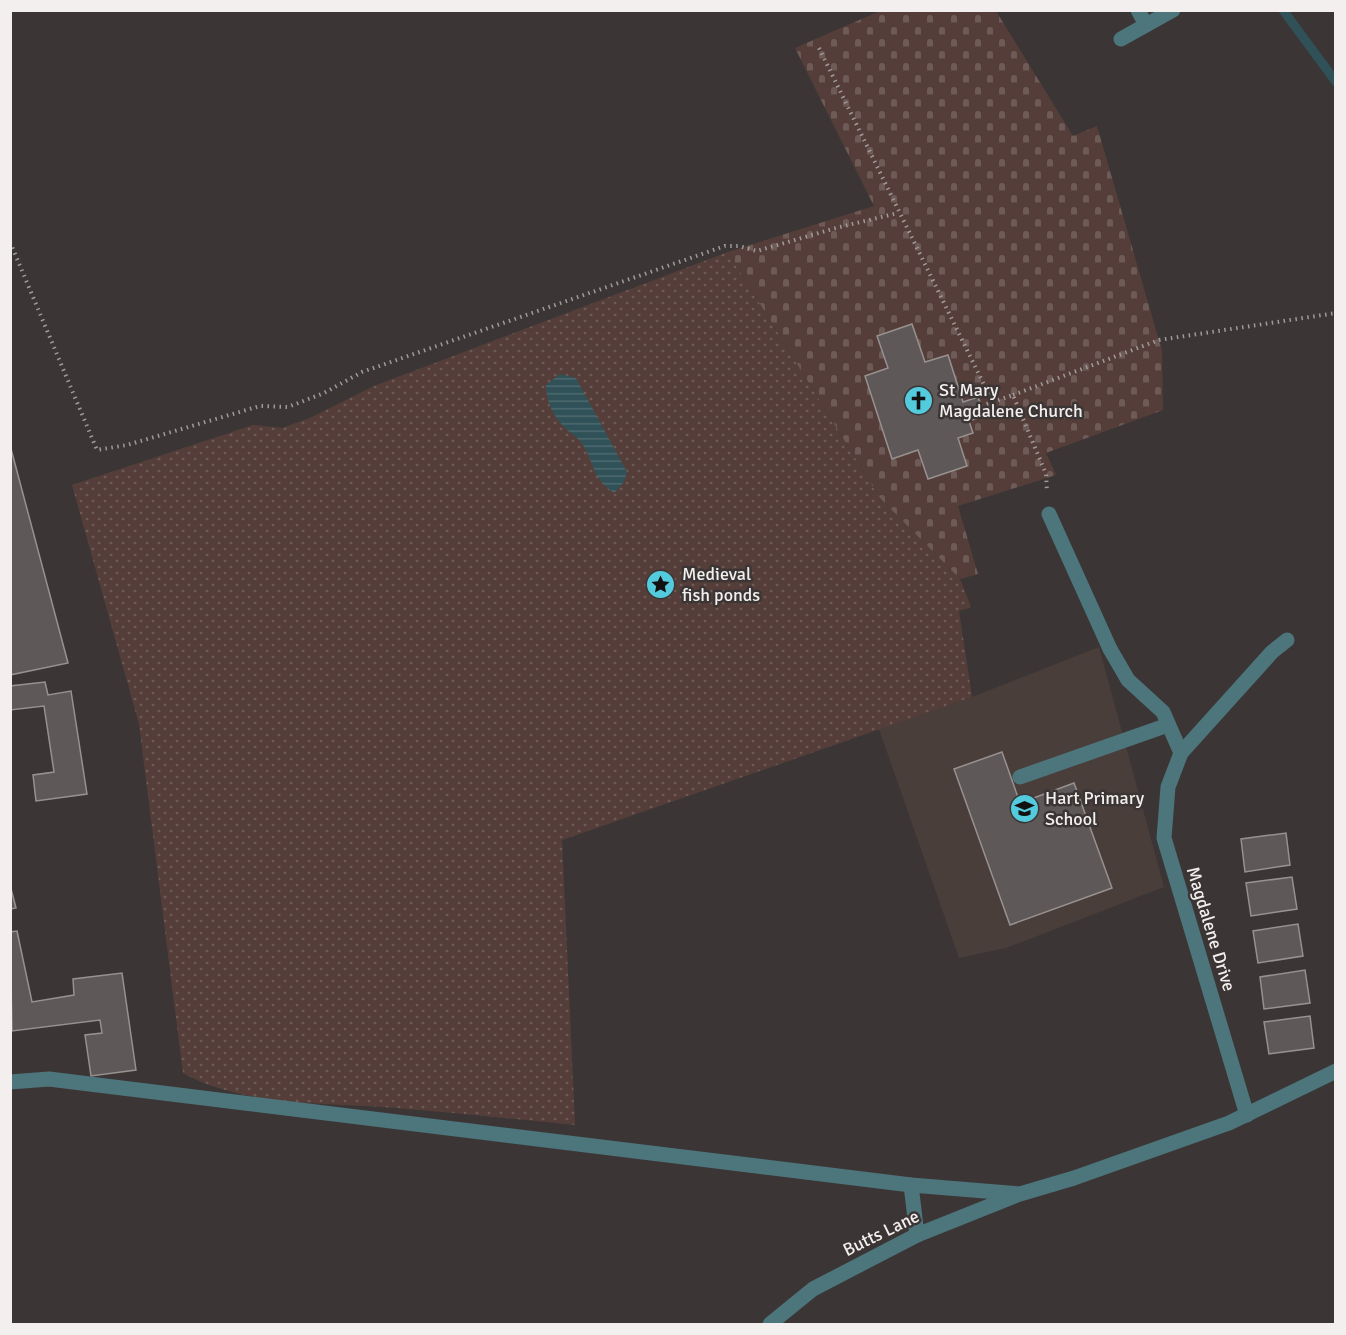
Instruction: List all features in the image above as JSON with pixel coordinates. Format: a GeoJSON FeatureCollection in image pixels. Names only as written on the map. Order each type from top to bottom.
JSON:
{"type":"FeatureCollection","features":[{"type":"Feature","properties":{"kind":"street"},"geometry":{"type":"LineString","coordinates":[[1138,10],[1146,25]]}},
{"type":"Feature","properties":{"kind":"street"},"geometry":{"type":"LineString","coordinates":[[1121,39],[1173,10]]}},
{"type":"Feature","properties":{"kind":"street"},"geometry":{"type":"LineString","coordinates":[[1049,514],[1110,649],[1128,680],[1163,712],[1181,753]]}},
{"type":"Feature","properties":{"kind":"street","name":"Magdalene Drive"},"geometry":{"type":"LineString","coordinates":[[1247,1115],[1164,838],[1168,787],[1181,753],[1272,652],[1287,640]]}},
{"type":"Feature","properties":{"kind":"street"},"geometry":{"type":"LineString","coordinates":[[1020,777],[1168,725]]}},
{"type":"Feature","properties":{"kind":"street","name":"Butts Lane"},"geometry":{"type":"LineString","coordinates":[[770,1324],[813,1289],[917,1235],[1020,1194],[1074,1178],[1247,1115],[1335,1071]]}},
{"type":"Feature","properties":{"kind":"street"},"geometry":{"type":"LineString","coordinates":[[10,1082],[49,1079],[911,1185],[1020,1194]]}},
{"type":"Feature","properties":{"kind":"street"},"geometry":{"type":"LineString","coordinates":[[911,1185],[917,1235]]}},
{"type":"Feature","properties":{"kind":"path"},"geometry":{"type":"LineString","coordinates":[[819,48],[993,403]]}},
{"type":"Feature","properties":{"kind":"path"},"geometry":{"type":"LineString","coordinates":[[10,242],[97,450],[127,445],[260,406],[288,407],[324,393],[362,372],[725,246],[739,246],[757,251],[898,213]]}},
{"type":"Feature","properties":{"kind":"path"},"geometry":{"type":"LineString","coordinates":[[981,406],[1159,340],[1335,313]]}},
{"type":"Feature","properties":{"kind":"path"},"geometry":{"type":"LineString","coordinates":[[1013,395],[1046,474],[1049,514]]}},
{"type":"Feature","properties":{"kind":"shaded area","name":"Hart Primary School"},"geometry":{"type":"Polygon","coordinates":[[[1099,647],[1164,887],[1006,948],[959,958],[879,729],[972,697],[1099,647]]]}},
{"type":"Feature","properties":{"kind":"green space"},"geometry":{"type":"Polygon","coordinates":[[[880,11],[996,11],[1073,136],[1097,126],[1162,351],[1163,410],[1046,453],[1056,475],[958,506],[978,574],[960,579],[880,498],[728,252],[874,206],[795,48],[880,11]]]}},
{"type":"Feature","properties":{"kind":"green space"},"geometry":{"type":"Polygon","coordinates":[[[728,252],[880,498],[960,579],[971,607],[959,611],[972,697],[562,840],[575,1125],[260,1098],[208,1084],[183,1073],[139,724],[72,485],[253,425],[282,428],[310,418],[374,386],[728,252]]]}},
{"type":"Feature","properties":{"kind":"water"},"geometry":{"type":"Polygon","coordinates":[[[560,374],[576,378],[627,472],[624,482],[614,493],[598,477],[581,442],[562,425],[547,398],[546,385],[560,374]]]}},
{"type":"Feature","properties":{"kind":"building","name":"St Mary Magdalene Church"},"geometry":{"type":"Polygon","coordinates":[[[912,324],[925,362],[948,355],[963,402],[978,397],[984,416],[969,421],[973,433],[958,438],[967,466],[928,479],[918,450],[892,459],[865,376],[888,368],[877,336],[912,324]]]}},
{"type":"Feature","properties":{"kind":"building"},"geometry":{"type":"Polygon","coordinates":[[[10,445],[68,663],[10,675],[10,445]]]}},
{"type":"Feature","properties":{"kind":"building"},"geometry":{"type":"Polygon","coordinates":[[[45,682],[48,695],[71,691],[87,794],[36,801],[33,775],[54,772],[44,706],[10,710],[10,686],[45,682]]]}},
{"type":"Feature","properties":{"kind":"building"},"geometry":{"type":"Polygon","coordinates":[[[1002,752],[1020,803],[1074,783],[1112,888],[1010,925],[954,769],[1002,752]]]}},
{"type":"Feature","properties":{"kind":"building"},"geometry":{"type":"Polygon","coordinates":[[[1286,833],[1290,865],[1245,872],[1241,839],[1286,833]]]}},
{"type":"Feature","properties":{"kind":"building"},"geometry":{"type":"Polygon","coordinates":[[[1292,877],[1297,909],[1251,916],[1246,883],[1292,877]]]}},
{"type":"Feature","properties":{"kind":"building"},"geometry":{"type":"Polygon","coordinates":[[[10,885],[16,908],[10,909],[10,885]]]}},
{"type":"Feature","properties":{"kind":"building"},"geometry":{"type":"Polygon","coordinates":[[[1298,924],[1303,956],[1258,963],[1253,931],[1298,924]]]}},
{"type":"Feature","properties":{"kind":"building"},"geometry":{"type":"Polygon","coordinates":[[[17,931],[32,1002],[74,995],[73,979],[122,973],[136,1070],[91,1076],[85,1035],[102,1033],[100,1020],[12,1031],[10,932],[17,931]]]}},
{"type":"Feature","properties":{"kind":"building"},"geometry":{"type":"Polygon","coordinates":[[[1305,970],[1310,1003],[1264,1009],[1260,977],[1305,970]]]}},
{"type":"Feature","properties":{"kind":"building"},"geometry":{"type":"Polygon","coordinates":[[[1310,1016],[1314,1048],[1269,1054],[1264,1022],[1310,1016]]]}},
{"type":"Feature","properties":{"kind":"waterway"},"geometry":{"type":"LineString","coordinates":[[1283,10],[1336,82]]}},
{"type":"Feature","properties":{"kind":"place","name":"St Mary Magdalene Church"},"geometry":{"type":"Point","coordinates":[918,400]}},
{"type":"Feature","properties":{"kind":"place","name":"Medieval fish ponds"},"geometry":{"type":"Point","coordinates":[661,584]}},
{"type":"Feature","properties":{"kind":"place","name":"Hart Primary School"},"geometry":{"type":"Point","coordinates":[1024,808]}}]}
